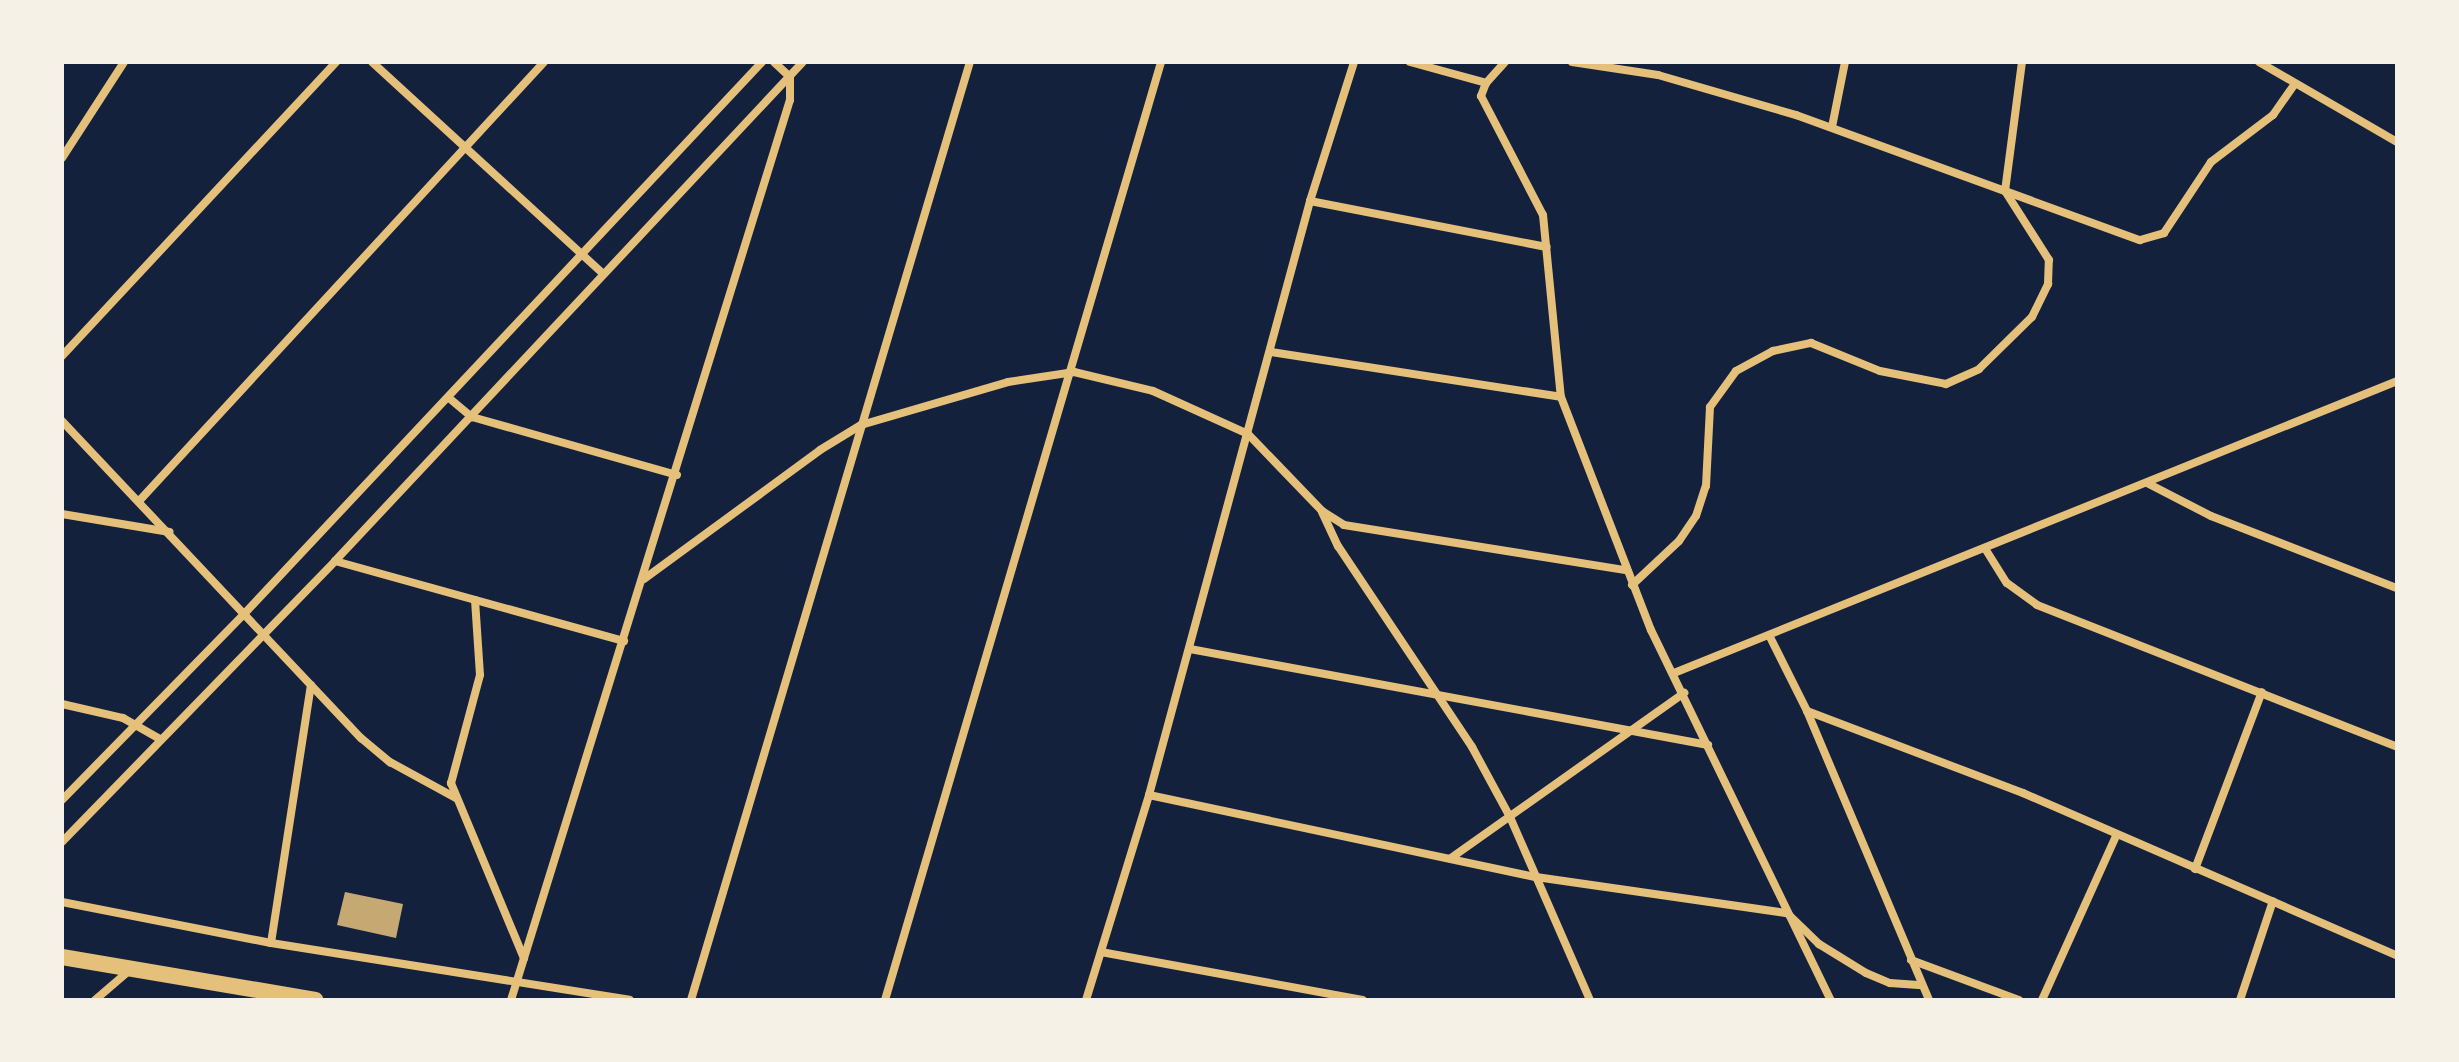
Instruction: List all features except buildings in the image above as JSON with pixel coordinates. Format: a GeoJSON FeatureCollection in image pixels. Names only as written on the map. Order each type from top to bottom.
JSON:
{"type":"FeatureCollection","features":[{"type":"Feature","properties":{"kind":"highway"},"geometry":{"type":"LineString","coordinates":[[62,957],[315,1000]]}},
{"type":"Feature","properties":{"kind":"street"},"geometry":{"type":"LineString","coordinates":[[62,158],[124,62]]}},
{"type":"Feature","properties":{"kind":"street"},"geometry":{"type":"LineString","coordinates":[[62,356],[336,62]]}},
{"type":"Feature","properties":{"kind":"street"},"geometry":{"type":"LineString","coordinates":[[372,62],[603,274]]}},
{"type":"Feature","properties":{"kind":"street"},"geometry":{"type":"LineString","coordinates":[[140,500],[544,62]]}},
{"type":"Feature","properties":{"kind":"street"},"geometry":{"type":"LineString","coordinates":[[62,800],[449,398],[762,62]]}},
{"type":"Feature","properties":{"kind":"street"},"geometry":{"type":"LineString","coordinates":[[511,1000],[677,475],[790,100],[790,77],[774,62]]}},
{"type":"Feature","properties":{"kind":"street"},"geometry":{"type":"LineString","coordinates":[[62,842],[472,417],[803,62]]}},
{"type":"Feature","properties":{"kind":"street"},"geometry":{"type":"LineString","coordinates":[[691,1000],[970,62]]}},
{"type":"Feature","properties":{"kind":"street"},"geometry":{"type":"LineString","coordinates":[[885,1000],[1074,372],[1161,62]]}},
{"type":"Feature","properties":{"kind":"street"},"geometry":{"type":"LineString","coordinates":[[1086,1000],[1149,795],[1310,201],[1354,62]]}},
{"type":"Feature","properties":{"kind":"street"},"geometry":{"type":"LineString","coordinates":[[1410,62],[1486,83]]}},
{"type":"Feature","properties":{"kind":"street"},"geometry":{"type":"LineString","coordinates":[[1505,62],[1486,83],[1483,103],[1538,201],[1547,247],[1561,397],[1625,570],[1831,1000]]}},
{"type":"Feature","properties":{"kind":"street"},"geometry":{"type":"LineString","coordinates":[[1572,62],[1658,75],[1832,127],[2124,237],[2153,239],[2174,222],[2211,162],[2273,115],[2294,85]]}},
{"type":"Feature","properties":{"kind":"street"},"geometry":{"type":"LineString","coordinates":[[1658,75],[1661,62]]}},
{"type":"Feature","properties":{"kind":"street"},"geometry":{"type":"LineString","coordinates":[[1832,127],[1845,62]]}},
{"type":"Feature","properties":{"kind":"street"},"geometry":{"type":"LineString","coordinates":[[1632,585],[1679,541],[1696,516],[1706,486],[1710,407],[1736,371],[1773,351],[1811,343],[1880,371],[1946,384],[1979,369],[2016,335],[2046,292],[2050,266],[2005,191],[2022,62]]}},
{"type":"Feature","properties":{"kind":"street"},"geometry":{"type":"LineString","coordinates":[[2259,62],[2397,142]]}},
{"type":"Feature","properties":{"kind":"street"},"geometry":{"type":"LineString","coordinates":[[1310,201],[1547,247]]}},
{"type":"Feature","properties":{"kind":"street"},"geometry":{"type":"LineString","coordinates":[[1271,352],[1561,397]]}},
{"type":"Feature","properties":{"kind":"street"},"geometry":{"type":"LineString","coordinates":[[644,579],[820,450],[861,425],[1008,382],[1074,372],[1153,391],[1248,434],[1322,511],[1344,525],[1374,534],[1625,570]]}},
{"type":"Feature","properties":{"kind":"street"},"geometry":{"type":"LineString","coordinates":[[1674,673],[1986,550],[2397,381]]}},
{"type":"Feature","properties":{"kind":"street"},"geometry":{"type":"LineString","coordinates":[[2385,386],[2397,391]]}},
{"type":"Feature","properties":{"kind":"street"},"geometry":{"type":"LineString","coordinates":[[449,398],[472,417],[677,475]]}},
{"type":"Feature","properties":{"kind":"street"},"geometry":{"type":"LineString","coordinates":[[62,421],[375,751],[456,798]]}},
{"type":"Feature","properties":{"kind":"street"},"geometry":{"type":"LineString","coordinates":[[2147,483],[2211,516],[2276,537],[2397,588]]}},
{"type":"Feature","properties":{"kind":"street"},"geometry":{"type":"LineString","coordinates":[[1322,511],[1344,555],[1442,697],[1510,817],[1590,1000]]}},
{"type":"Feature","properties":{"kind":"street"},"geometry":{"type":"LineString","coordinates":[[62,514],[170,532]]}},
{"type":"Feature","properties":{"kind":"street"},"geometry":{"type":"LineString","coordinates":[[1986,550],[2007,583],[2037,605],[2397,747]]}},
{"type":"Feature","properties":{"kind":"street"},"geometry":{"type":"LineString","coordinates":[[335,561],[624,641]]}},
{"type":"Feature","properties":{"kind":"street"},"geometry":{"type":"LineString","coordinates":[[475,600],[480,675],[473,717],[451,776],[456,798],[524,958]]}},
{"type":"Feature","properties":{"kind":"street"},"geometry":{"type":"LineString","coordinates":[[1769,635],[1807,711],[1929,1000]]}},
{"type":"Feature","properties":{"kind":"street"},"geometry":{"type":"LineString","coordinates":[[1190,649],[1708,745]]}},
{"type":"Feature","properties":{"kind":"street"},"geometry":{"type":"LineString","coordinates":[[271,943],[311,685]]}},
{"type":"Feature","properties":{"kind":"street"},"geometry":{"type":"LineString","coordinates":[[2195,869],[2262,692]]}},
{"type":"Feature","properties":{"kind":"street"},"geometry":{"type":"LineString","coordinates":[[1451,858],[1684,693]]}},
{"type":"Feature","properties":{"kind":"street"},"geometry":{"type":"LineString","coordinates":[[62,704],[137,724],[160,739]]}},
{"type":"Feature","properties":{"kind":"street"},"geometry":{"type":"LineString","coordinates":[[1807,711],[1978,774],[2397,956]]}},
{"type":"Feature","properties":{"kind":"street"},"geometry":{"type":"LineString","coordinates":[[1149,795],[1536,877],[1787,913],[1819,944],[1866,973],[1890,983],[1922,985]]}},
{"type":"Feature","properties":{"kind":"street"},"geometry":{"type":"LineString","coordinates":[[2042,1000],[2116,836]]}},
{"type":"Feature","properties":{"kind":"street"},"geometry":{"type":"LineString","coordinates":[[2240,1000],[2273,901]]}},
{"type":"Feature","properties":{"kind":"street"},"geometry":{"type":"LineString","coordinates":[[62,902],[271,943],[517,979],[629,1000]]}},
{"type":"Feature","properties":{"kind":"street"},"geometry":{"type":"LineString","coordinates":[[1101,952],[1363,1000]]}},
{"type":"Feature","properties":{"kind":"street"},"geometry":{"type":"LineString","coordinates":[[1911,960],[2019,1000]]}},
{"type":"Feature","properties":{"kind":"street"},"geometry":{"type":"LineString","coordinates":[[95,1000],[131,968]]}}]}
